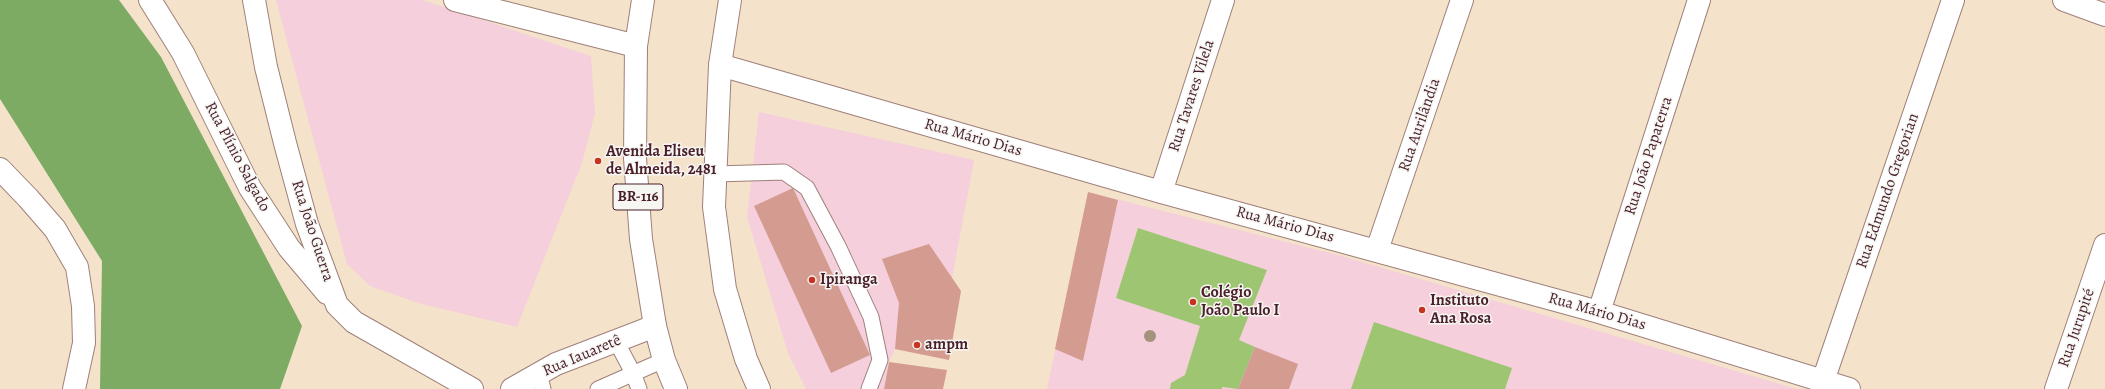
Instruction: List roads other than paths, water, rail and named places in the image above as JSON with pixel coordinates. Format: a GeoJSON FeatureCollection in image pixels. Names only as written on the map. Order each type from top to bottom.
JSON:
{"type":"FeatureCollection","features":[{"type":"Feature","properties":{"kind":"street","name":"Rua Plínio Salgado"},"geometry":{"type":"LineString","coordinates":[[150,0],[183,53],[250,188],[289,248],[337,305]]}},
{"type":"Feature","properties":{"kind":"street","name":"Rua João Guerra"},"geometry":{"type":"LineString","coordinates":[[254,0],[266,67],[287,150],[308,224],[337,305],[354,322],[472,389]]}},
{"type":"Feature","properties":{"kind":"street"},"geometry":{"type":"LineString","coordinates":[[455,0],[636,46]]}},
{"type":"Feature","properties":{"kind":"street","name":"BR-116"},"geometry":{"type":"LineString","coordinates":[[643,0],[636,46],[635,158],[641,240],[655,326],[664,360],[676,389]]}},
{"type":"Feature","properties":{"kind":"street"},"geometry":{"type":"LineString","coordinates":[[730,0],[720,65],[714,207],[725,289],[746,359],[759,389]]}},
{"type":"Feature","properties":{"kind":"street","name":"Rua Tavares Vilela"},"geometry":{"type":"LineString","coordinates":[[1161,192],[1223,0]]}},
{"type":"Feature","properties":{"kind":"street","name":"Rua Aurilândia"},"geometry":{"type":"LineString","coordinates":[[1377,250],[1462,0]]}},
{"type":"Feature","properties":{"kind":"street","name":"Rua João Papaterra"},"geometry":{"type":"LineString","coordinates":[[1599,312],[1699,0]]}},
{"type":"Feature","properties":{"kind":"street","name":"Rua Edmundo Gregorian"},"geometry":{"type":"LineString","coordinates":[[1823,381],[1953,0]]}},
{"type":"Feature","properties":{"kind":"street"},"geometry":{"type":"LineString","coordinates":[[2064,0],[2105,15]]}},
{"type":"Feature","properties":{"kind":"street","name":"Rua Mário Dias"},"geometry":{"type":"LineString","coordinates":[[720,65],[1161,192],[1599,312],[1849,389]]}},
{"type":"Feature","properties":{"kind":"street"},"geometry":{"type":"LineString","coordinates":[[0,170],[28,198],[55,229],[77,267],[83,306],[84,343],[74,389]]}},
{"type":"Feature","properties":{"kind":"street","name":"Rua Jurupité"},"geometry":{"type":"LineString","coordinates":[[2056,389],[2105,245]]}},
{"type":"Feature","properties":{"kind":"street","name":"Rua Iauaretê"},"geometry":{"type":"LineString","coordinates":[[512,389],[541,381],[556,364],[655,326]]}},
{"type":"Feature","properties":{"kind":"lane"},"geometry":{"type":"LineString","coordinates":[[715,174],[784,172],[806,188],[838,246],[871,317],[880,360],[869,389]]}},
{"type":"Feature","properties":{"kind":"lane"},"geometry":{"type":"LineString","coordinates":[[616,341],[633,373],[639,389]]}},
{"type":"Feature","properties":{"kind":"lane"},"geometry":{"type":"LineString","coordinates":[[598,389],[664,360]]}},
{"type":"Feature","properties":{"kind":"place","name":"Avenida Eliseu de Almeida, 2481"},"geometry":{"type":"Point","coordinates":[598,161]}},
{"type":"Feature","properties":{"kind":"place","name":"Ipiranga"},"geometry":{"type":"Point","coordinates":[812,280]}},
{"type":"Feature","properties":{"kind":"place","name":"Colégio João Paulo I"},"geometry":{"type":"Point","coordinates":[1193,302]}},
{"type":"Feature","properties":{"kind":"place","name":"Instituto Ana Rosa"},"geometry":{"type":"Point","coordinates":[1422,310]}},
{"type":"Feature","properties":{"kind":"place","name":"ampm"},"geometry":{"type":"Point","coordinates":[917,345]}}]}
